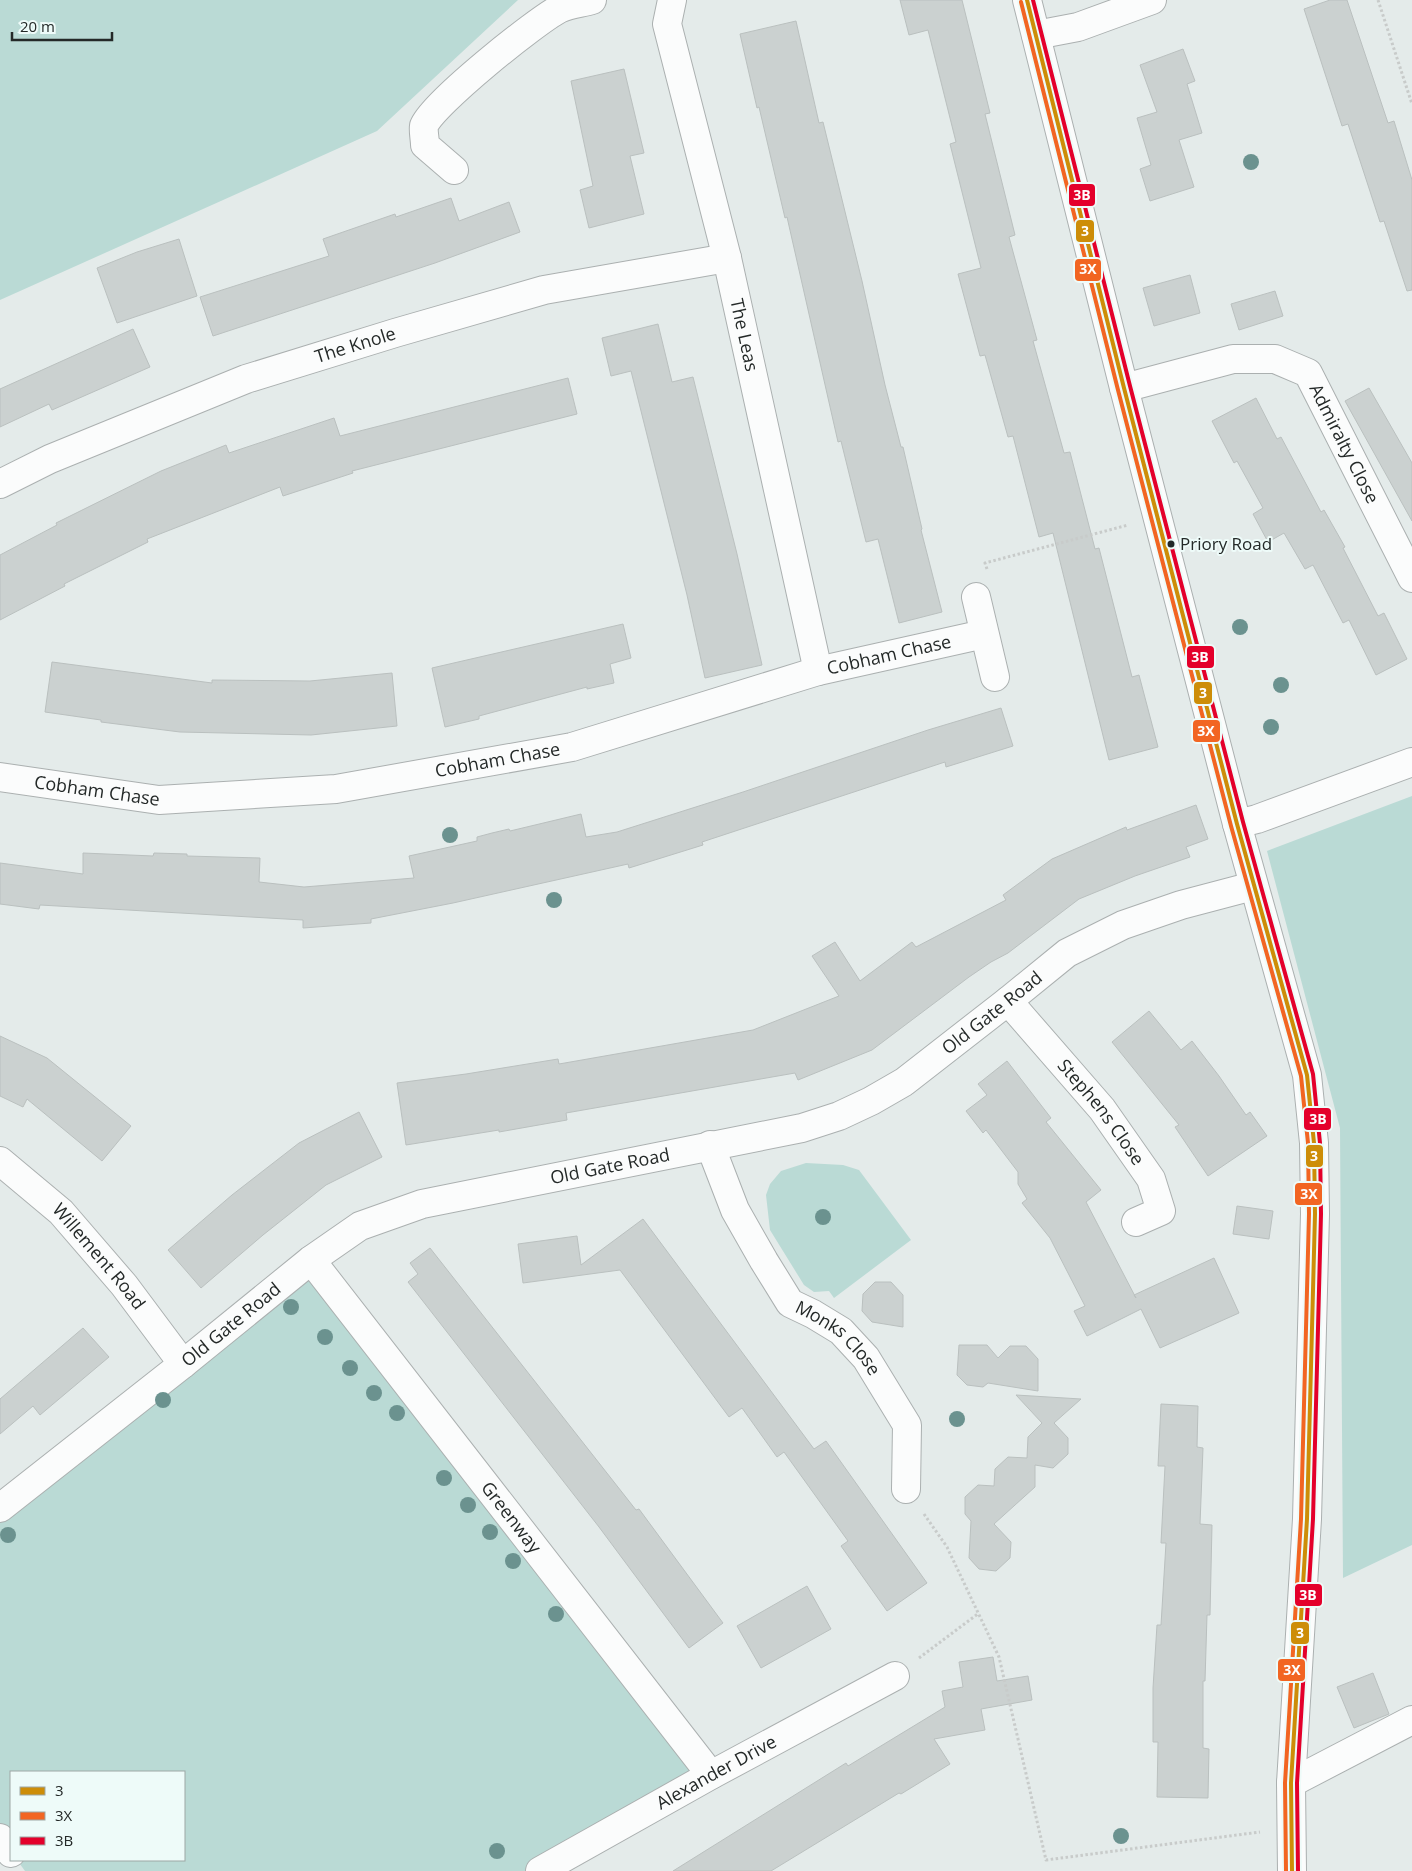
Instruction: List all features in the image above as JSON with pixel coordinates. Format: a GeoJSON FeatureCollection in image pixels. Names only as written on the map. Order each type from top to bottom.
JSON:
{"type":"FeatureCollection","features":[{"type":"Feature","properties":{"kind":"street"},"geometry":{"type":"LineString","coordinates":[[454,170],[425,145],[424,126],[434,112],[463,83],[523,34],[560,8],[592,0]]}},
{"type":"Feature","properties":{"kind":"street","name":"The Leas"},"geometry":{"type":"LineString","coordinates":[[672,0],[667,24],[727,258],[818,672]]}},
{"type":"Feature","properties":{"kind":"street"},"geometry":{"type":"LineString","coordinates":[[1027,0],[1124,388],[1253,886],[1307,1075],[1314,1143],[1315,1214],[1307,1519],[1291,1783],[1292,1871]]}},
{"type":"Feature","properties":{"kind":"street"},"geometry":{"type":"LineString","coordinates":[[1036,35],[1078,27],[1152,0]]}},
{"type":"Feature","properties":{"kind":"street","name":"The Knole"},"geometry":{"type":"LineString","coordinates":[[0,484],[50,459],[246,379],[394,333],[544,290],[727,258]]}},
{"type":"Feature","properties":{"kind":"street","name":"Admiralty Close"},"geometry":{"type":"LineString","coordinates":[[1124,388],[1233,359],[1275,359],[1308,373],[1412,578]]}},
{"type":"Feature","properties":{"kind":"street"},"geometry":{"type":"LineString","coordinates":[[976,597],[995,677]]}},
{"type":"Feature","properties":{"kind":"street","name":"Cobham Chase"},"geometry":{"type":"LineString","coordinates":[[0,777],[159,800],[336,789],[572,747],[818,672],[984,634]]}},
{"type":"Feature","properties":{"kind":"street"},"geometry":{"type":"LineString","coordinates":[[1237,824],[1257,819],[1412,762]]}},
{"type":"Feature","properties":{"kind":"street","name":"Old Gate Road"},"geometry":{"type":"LineString","coordinates":[[0,1508],[183,1364],[311,1260],[360,1226],[422,1204],[802,1128],[839,1116],[871,1101],[904,1082],[1008,1001],[1067,952],[1124,925],[1181,905],[1253,886]]}},
{"type":"Feature","properties":{"kind":"street","name":"Stephens Close"},"geometry":{"type":"LineString","coordinates":[[1008,1001],[1102,1109],[1150,1179],[1162,1211],[1136,1222]]}},
{"type":"Feature","properties":{"kind":"street","name":"Monks Close"},"geometry":{"type":"LineString","coordinates":[[710,1145],[735,1210],[790,1303],[841,1331],[866,1358],[907,1425],[906,1490]]}},
{"type":"Feature","properties":{"kind":"street","name":"Willement Road"},"geometry":{"type":"LineString","coordinates":[[0,1161],[61,1212],[124,1285],[183,1364]]}},
{"type":"Feature","properties":{"kind":"street","name":"Greenway"},"geometry":{"type":"LineString","coordinates":[[311,1260],[711,1774]]}},
{"type":"Feature","properties":{"kind":"street","name":"Alexander Drive"},"geometry":{"type":"LineString","coordinates":[[540,1871],[711,1774],[895,1676]]}},
{"type":"Feature","properties":{"kind":"street"},"geometry":{"type":"LineString","coordinates":[[1291,1783],[1412,1720]]}},
{"type":"Feature","properties":{"kind":"street"},"geometry":{"type":"LineString","coordinates":[[0,1838],[10,1852]]}},
{"type":"Feature","properties":{"kind":"path"},"geometry":{"type":"LineString","coordinates":[[1378,0],[1412,104]]}},
{"type":"Feature","properties":{"kind":"path"},"geometry":{"type":"LineString","coordinates":[[976,597],[994,592],[985,563],[1157,517]]}},
{"type":"Feature","properties":{"kind":"path"},"geometry":{"type":"LineString","coordinates":[[906,1490],[947,1548],[999,1657],[1046,1860],[1293,1828]]}},
{"type":"Feature","properties":{"kind":"path"},"geometry":{"type":"LineString","coordinates":[[895,1676],[979,1614]]}},
{"type":"Feature","properties":{"kind":"green space"},"geometry":{"type":"Polygon","coordinates":[[[0,0],[518,0],[377,131],[0,300],[0,0]]]}},
{"type":"Feature","properties":{"kind":"green space"},"geometry":{"type":"Polygon","coordinates":[[[1412,796],[1412,1545],[1343,1578],[1340,1128],[1267,851],[1412,796]]]}},
{"type":"Feature","properties":{"kind":"green space"},"geometry":{"type":"Polygon","coordinates":[[[806,1163],[843,1165],[859,1170],[911,1240],[834,1298],[829,1291],[814,1292],[804,1285],[770,1230],[766,1195],[770,1184],[781,1171],[806,1163]]]}},
{"type":"Feature","properties":{"kind":"green space"},"geometry":{"type":"Polygon","coordinates":[[[311,1260],[711,1775],[529,1871],[25,1871],[18,1861],[185,1861],[185,1771],[10,1771],[10,1852],[0,1838],[0,1508],[311,1260]]]}},
{"type":"Feature","properties":{"kind":"building"},"geometry":{"type":"Polygon","coordinates":[[[900,0],[962,0],[990,113],[985,114],[1015,235],[1009,237],[1037,340],[1033,341],[1064,453],[1070,452],[1095,549],[1099,548],[1132,677],[1139,675],[1158,747],[1109,760],[1053,533],[1039,537],[1013,436],[1008,437],[985,355],[980,356],[958,274],[981,268],[950,144],[956,142],[928,30],[909,35],[900,0]]]}},
{"type":"Feature","properties":{"kind":"building"},"geometry":{"type":"Polygon","coordinates":[[[1330,0],[1347,0],[1388,123],[1394,121],[1412,180],[1412,290],[1407,291],[1384,221],[1380,222],[1348,124],[1342,126],[1304,9],[1330,0]]]}},
{"type":"Feature","properties":{"kind":"building"},"geometry":{"type":"Polygon","coordinates":[[[796,21],[819,123],[823,122],[885,385],[901,447],[903,447],[921,530],[942,612],[899,623],[878,539],[866,542],[841,441],[838,442],[787,217],[785,218],[740,34],[796,21]]]}},
{"type":"Feature","properties":{"kind":"building"},"geometry":{"type":"Polygon","coordinates":[[[1183,49],[1195,81],[1187,84],[1202,133],[1179,140],[1194,187],[1150,201],[1140,169],[1151,165],[1137,118],[1157,112],[1140,65],[1183,49]]]}},
{"type":"Feature","properties":{"kind":"building"},"geometry":{"type":"Polygon","coordinates":[[[624,69],[644,153],[630,156],[644,214],[589,228],[580,190],[593,186],[571,81],[624,69]]]}},
{"type":"Feature","properties":{"kind":"building"},"geometry":{"type":"Polygon","coordinates":[[[451,198],[459,221],[509,202],[520,232],[435,263],[213,336],[200,297],[329,256],[323,239],[395,214],[396,217],[451,198]]]}},
{"type":"Feature","properties":{"kind":"building"},"geometry":{"type":"Polygon","coordinates":[[[179,239],[197,296],[117,323],[97,268],[137,252],[179,239]]]}},
{"type":"Feature","properties":{"kind":"building"},"geometry":{"type":"Polygon","coordinates":[[[1190,275],[1200,313],[1154,326],[1143,288],[1190,275]]]}},
{"type":"Feature","properties":{"kind":"building"},"geometry":{"type":"Polygon","coordinates":[[[1275,291],[1283,316],[1239,330],[1231,304],[1275,291]]]}},
{"type":"Feature","properties":{"kind":"building"},"geometry":{"type":"Polygon","coordinates":[[[658,324],[672,382],[693,377],[737,554],[762,665],[705,678],[687,595],[631,371],[611,376],[602,338],[658,324]]]}},
{"type":"Feature","properties":{"kind":"building"},"geometry":{"type":"Polygon","coordinates":[[[133,329],[150,367],[52,410],[49,404],[0,427],[0,389],[133,329]]]}},
{"type":"Feature","properties":{"kind":"building"},"geometry":{"type":"Polygon","coordinates":[[[568,378],[577,414],[352,471],[353,473],[283,496],[280,487],[147,539],[148,542],[64,584],[65,586],[0,620],[0,555],[57,525],[56,523],[161,471],[226,445],[229,453],[334,418],[340,436],[568,378]]]}},
{"type":"Feature","properties":{"kind":"building"},"geometry":{"type":"Polygon","coordinates":[[[1369,388],[1412,463],[1412,521],[1345,401],[1369,388]]]}},
{"type":"Feature","properties":{"kind":"building"},"geometry":{"type":"Polygon","coordinates":[[[1256,398],[1277,439],[1281,437],[1321,512],[1324,510],[1345,547],[1343,548],[1378,616],[1384,613],[1407,659],[1376,675],[1349,620],[1343,623],[1313,565],[1305,569],[1284,533],[1268,542],[1253,514],[1263,508],[1237,461],[1234,463],[1212,421],[1256,398]]]}},
{"type":"Feature","properties":{"kind":"building"},"geometry":{"type":"Polygon","coordinates":[[[623,624],[631,658],[610,664],[614,683],[587,689],[587,687],[479,716],[479,719],[445,727],[432,668],[623,624]]]}},
{"type":"Feature","properties":{"kind":"building"},"geometry":{"type":"Polygon","coordinates":[[[52,662],[212,683],[212,680],[310,681],[392,673],[397,726],[311,735],[180,732],[101,722],[101,720],[45,712],[52,662]]]}},
{"type":"Feature","properties":{"kind":"building"},"geometry":{"type":"Polygon","coordinates":[[[1001,708],[1013,746],[946,767],[945,762],[702,842],[703,845],[629,868],[628,864],[453,903],[371,919],[371,923],[303,928],[303,920],[40,905],[39,909],[0,904],[0,863],[83,874],[83,853],[153,856],[154,853],[260,858],[259,882],[304,887],[414,878],[409,856],[477,841],[477,837],[492,833],[509,829],[510,831],[581,814],[586,837],[617,832],[1001,708]]]}},
{"type":"Feature","properties":{"kind":"building"},"geometry":{"type":"Polygon","coordinates":[[[1196,805],[1208,839],[1186,847],[1190,857],[1135,876],[1079,899],[1008,953],[969,977],[872,1050],[798,1080],[795,1073],[566,1113],[567,1120],[406,1145],[397,1083],[558,1059],[559,1064],[753,1030],[839,996],[812,956],[835,942],[860,981],[912,942],[916,947],[1006,900],[1003,895],[1052,859],[1126,827],[1127,830],[1196,805]]]}},
{"type":"Feature","properties":{"kind":"building"},"geometry":{"type":"Polygon","coordinates":[[[1149,1011],[1181,1050],[1192,1041],[1246,1115],[1250,1112],[1267,1136],[1208,1176],[1175,1127],[1179,1125],[1112,1042],[1149,1011]]]}},
{"type":"Feature","properties":{"kind":"building"},"geometry":{"type":"Polygon","coordinates":[[[0,1036],[47,1058],[131,1126],[102,1161],[27,1099],[23,1107],[0,1096],[0,1036]]]}},
{"type":"Feature","properties":{"kind":"building"},"geometry":{"type":"Polygon","coordinates":[[[1007,1061],[1051,1118],[1046,1122],[1101,1190],[1086,1202],[1134,1295],[1214,1258],[1239,1313],[1160,1348],[1141,1309],[1087,1336],[1074,1311],[1085,1306],[1050,1238],[1022,1203],[1027,1199],[1018,1184],[1018,1172],[986,1130],[983,1133],[966,1111],[987,1095],[978,1084],[1007,1061]]]}},
{"type":"Feature","properties":{"kind":"building"},"geometry":{"type":"Polygon","coordinates":[[[359,1112],[382,1157],[326,1185],[201,1288],[168,1250],[232,1195],[299,1143],[359,1112]]]}},
{"type":"Feature","properties":{"kind":"building"},"geometry":{"type":"Polygon","coordinates":[[[1237,1206],[1273,1211],[1269,1239],[1233,1234],[1237,1206]]]}},
{"type":"Feature","properties":{"kind":"building"},"geometry":{"type":"Polygon","coordinates":[[[643,1219],[814,1449],[826,1441],[927,1583],[887,1611],[841,1546],[848,1541],[784,1452],[777,1457],[742,1408],[729,1417],[620,1270],[523,1283],[518,1244],[577,1236],[581,1265],[643,1219]]]}},
{"type":"Feature","properties":{"kind":"building"},"geometry":{"type":"Polygon","coordinates":[[[430,1248],[636,1510],[639,1509],[723,1623],[689,1648],[599,1527],[408,1282],[418,1274],[410,1263],[430,1248]]]}},
{"type":"Feature","properties":{"kind":"building"},"geometry":{"type":"Polygon","coordinates":[[[875,1282],[891,1282],[903,1295],[903,1327],[872,1322],[862,1311],[863,1294],[875,1282]]]}},
{"type":"Feature","properties":{"kind":"building"},"geometry":{"type":"Polygon","coordinates":[[[83,1328],[109,1357],[40,1415],[33,1406],[0,1434],[0,1399],[83,1328]]]}},
{"type":"Feature","properties":{"kind":"building"},"geometry":{"type":"Polygon","coordinates":[[[959,1345],[987,1345],[998,1358],[1010,1346],[1026,1346],[1038,1359],[1038,1391],[988,1383],[983,1387],[967,1385],[957,1375],[959,1345]]]}},
{"type":"Feature","properties":{"kind":"building"},"geometry":{"type":"Polygon","coordinates":[[[1016,1395],[1081,1399],[1054,1423],[1068,1438],[1068,1454],[1053,1468],[1035,1465],[1035,1487],[994,1524],[1011,1542],[1010,1558],[996,1571],[979,1569],[969,1558],[971,1521],[965,1514],[965,1497],[978,1485],[994,1486],[995,1469],[1008,1457],[1027,1458],[1028,1437],[1042,1423],[1016,1395]]]}},
{"type":"Feature","properties":{"kind":"building"},"geometry":{"type":"Polygon","coordinates":[[[1161,1404],[1198,1406],[1197,1447],[1203,1448],[1200,1524],[1212,1525],[1210,1615],[1207,1615],[1205,1681],[1203,1681],[1203,1748],[1209,1749],[1208,1798],[1157,1797],[1158,1742],[1153,1742],[1153,1688],[1157,1625],[1161,1625],[1166,1543],[1161,1543],[1165,1466],[1158,1466],[1161,1404]]]}},
{"type":"Feature","properties":{"kind":"building"},"geometry":{"type":"Polygon","coordinates":[[[807,1586],[831,1629],[761,1668],[737,1626],[807,1586]]]}},
{"type":"Feature","properties":{"kind":"building"},"geometry":{"type":"Polygon","coordinates":[[[993,1657],[997,1681],[1028,1676],[1032,1700],[981,1709],[985,1730],[934,1739],[950,1764],[771,1871],[673,1871],[846,1763],[848,1766],[945,1707],[942,1691],[963,1687],[959,1662],[993,1657]]]}},
{"type":"Feature","properties":{"kind":"building"},"geometry":{"type":"Polygon","coordinates":[[[1373,1673],[1389,1714],[1354,1728],[1337,1687],[1373,1673]]]}},
{"type":"Feature","properties":{"kind":"transit line","name":"3"},"geometry":{"type":"LineString","coordinates":[[1027,0],[1124,388],[1237,824],[1307,1075],[1314,1143],[1315,1214],[1307,1519],[1291,1783],[1292,1871]]}},
{"type":"Feature","properties":{"kind":"transit line","name":"3B"},"geometry":{"type":"LineString","coordinates":[[1033,0],[1130,386],[1243,822],[1313,1074],[1320,1143],[1321,1214],[1313,1519],[1297,1783],[1298,1871]]}},
{"type":"Feature","properties":{"kind":"transit line","name":"3X"},"geometry":{"type":"LineString","coordinates":[[1021,2],[1118,390],[1231,826],[1301,1076],[1308,1143],[1309,1214],[1301,1519],[1285,1783],[1286,1871]]}},
{"type":"Feature","properties":{"kind":"place","name":"Priory Road"},"geometry":{"type":"Point","coordinates":[1171,544]}}]}
